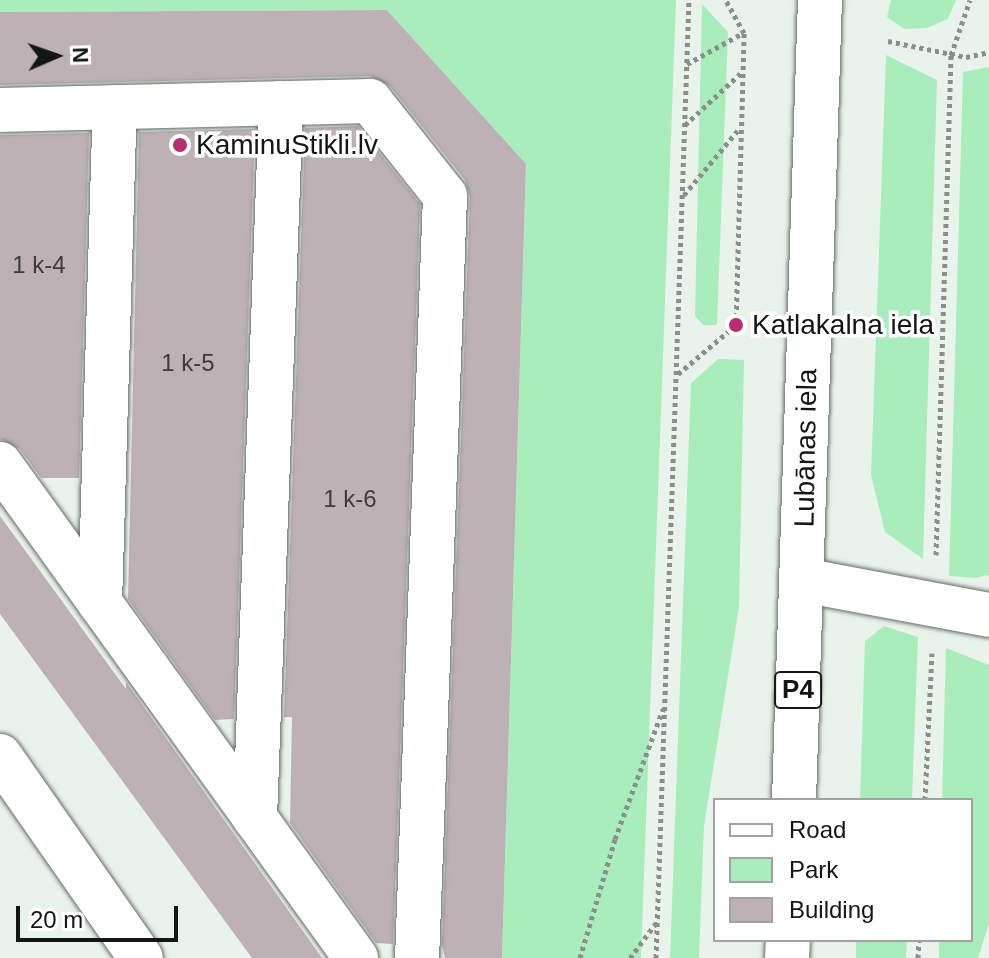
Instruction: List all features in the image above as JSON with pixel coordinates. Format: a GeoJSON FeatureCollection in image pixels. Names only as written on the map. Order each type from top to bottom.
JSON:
{"type":"FeatureCollection","features":[{"type":"Feature","properties":{"kind":"main road","name":"Lubānas iela"},"geometry":{"type":"LineString","coordinates":[[794,798],[820,0]]}},
{"type":"Feature","properties":{"kind":"main road"},"geometry":{"type":"LineString","coordinates":[[0,110],[370,101],[445,196],[417,958]]}},
{"type":"Feature","properties":{"kind":"main road"},"geometry":{"type":"LineString","coordinates":[[255,818],[281,103]]}},
{"type":"Feature","properties":{"kind":"main road"},"geometry":{"type":"LineString","coordinates":[[100,603],[115,107]]}},
{"type":"Feature","properties":{"kind":"main road"},"geometry":{"type":"LineString","coordinates":[[0,464],[356,958]]}},
{"type":"Feature","properties":{"kind":"main road"},"geometry":{"type":"LineString","coordinates":[[802,580],[989,615]]}},
{"type":"Feature","properties":{"kind":"main road"},"geometry":{"type":"LineString","coordinates":[[0,756],[141,958]]}},
{"type":"Feature","properties":{"kind":"path"},"geometry":{"type":"LineString","coordinates":[[656,958],[689,0]]}},
{"type":"Feature","properties":{"kind":"path"},"geometry":{"type":"LineString","coordinates":[[678,374],[736,325],[744,33],[726,0]]}},
{"type":"Feature","properties":{"kind":"path"},"geometry":{"type":"LineString","coordinates":[[925,798],[951,55],[970,0]]}},
{"type":"Feature","properties":{"kind":"path"},"geometry":{"type":"LineString","coordinates":[[687,64],[744,33]]}},
{"type":"Feature","properties":{"kind":"path"},"geometry":{"type":"LineString","coordinates":[[888,41],[951,55],[989,52]]}},
{"type":"Feature","properties":{"kind":"path"},"geometry":{"type":"LineString","coordinates":[[684,126],[742,71]]}},
{"type":"Feature","properties":{"kind":"path"},"geometry":{"type":"LineString","coordinates":[[683,196],[741,128]]}},
{"type":"Feature","properties":{"kind":"path"},"geometry":{"type":"LineString","coordinates":[[580,958],[615,839],[665,705]]}},
{"type":"Feature","properties":{"kind":"path"},"geometry":{"type":"LineString","coordinates":[[630,958],[657,921]]}},
{"type":"Feature","properties":{"kind":"green space"},"geometry":{"type":"Polygon","coordinates":[[[0,0],[676,0],[641,958],[502,958],[526,164],[387,10],[0,12],[0,0]]]}},
{"type":"Feature","properties":{"kind":"green space"},"geometry":{"type":"Polygon","coordinates":[[[891,0],[956,0],[948,19],[927,28],[904,29],[887,17],[891,0]]]}},
{"type":"Feature","properties":{"kind":"green space"},"geometry":{"type":"Polygon","coordinates":[[[702,4],[728,32],[717,325],[703,325],[695,316],[702,4]]]}},
{"type":"Feature","properties":{"kind":"green space"},"geometry":{"type":"Polygon","coordinates":[[[886,55],[937,80],[923,559],[885,532],[871,475],[886,55]]]}},
{"type":"Feature","properties":{"kind":"green space"},"geometry":{"type":"Polygon","coordinates":[[[989,67],[989,575],[975,578],[949,576],[963,72],[989,67]]]}},
{"type":"Feature","properties":{"kind":"green space"},"geometry":{"type":"Polygon","coordinates":[[[718,359],[744,360],[739,607],[704,826],[699,958],[670,958],[691,383],[718,359]]]}},
{"type":"Feature","properties":{"kind":"green space"},"geometry":{"type":"Polygon","coordinates":[[[884,626],[918,637],[912,798],[860,798],[865,641],[884,626]]]}},
{"type":"Feature","properties":{"kind":"green space"},"geometry":{"type":"Polygon","coordinates":[[[946,648],[989,665],[989,924],[978,958],[939,958],[939,942],[973,942],[973,798],[942,798],[946,648]]]}},
{"type":"Feature","properties":{"kind":"green space"},"geometry":{"type":"Polygon","coordinates":[[[856,942],[907,942],[906,958],[856,958],[856,942]]]}},
{"type":"Feature","properties":{"kind":"building"},"geometry":{"type":"Polygon","coordinates":[[[387,10],[526,164],[502,958],[445,958],[442,945],[470,197],[465,180],[390,86],[370,76],[0,85],[0,12],[387,10]]]}},
{"type":"Feature","properties":{"kind":"building"},"geometry":{"type":"Polygon","coordinates":[[[358,126],[420,204],[393,944],[376,943],[290,823],[292,717],[284,717],[305,128],[358,126]]]}},
{"type":"Feature","properties":{"kind":"building"},"geometry":{"type":"Polygon","coordinates":[[[255,129],[234,719],[215,720],[128,599],[139,132],[255,129]]]}},
{"type":"Feature","properties":{"kind":"building"},"geometry":{"type":"Polygon","coordinates":[[[89,133],[79,478],[41,478],[20,449],[0,439],[0,135],[89,133]]]}},
{"type":"Feature","properties":{"kind":"building"},"geometry":{"type":"Polygon","coordinates":[[[0,516],[126,689],[126,682],[322,958],[252,958],[0,614],[0,516]]]}},
{"type":"Feature","properties":{"kind":"place","name":"KaminuStikli.lv"},"geometry":{"type":"Point","coordinates":[180,145]}},
{"type":"Feature","properties":{"kind":"place","name":"Katlakalna iela"},"geometry":{"type":"Point","coordinates":[736,325]}}]}
